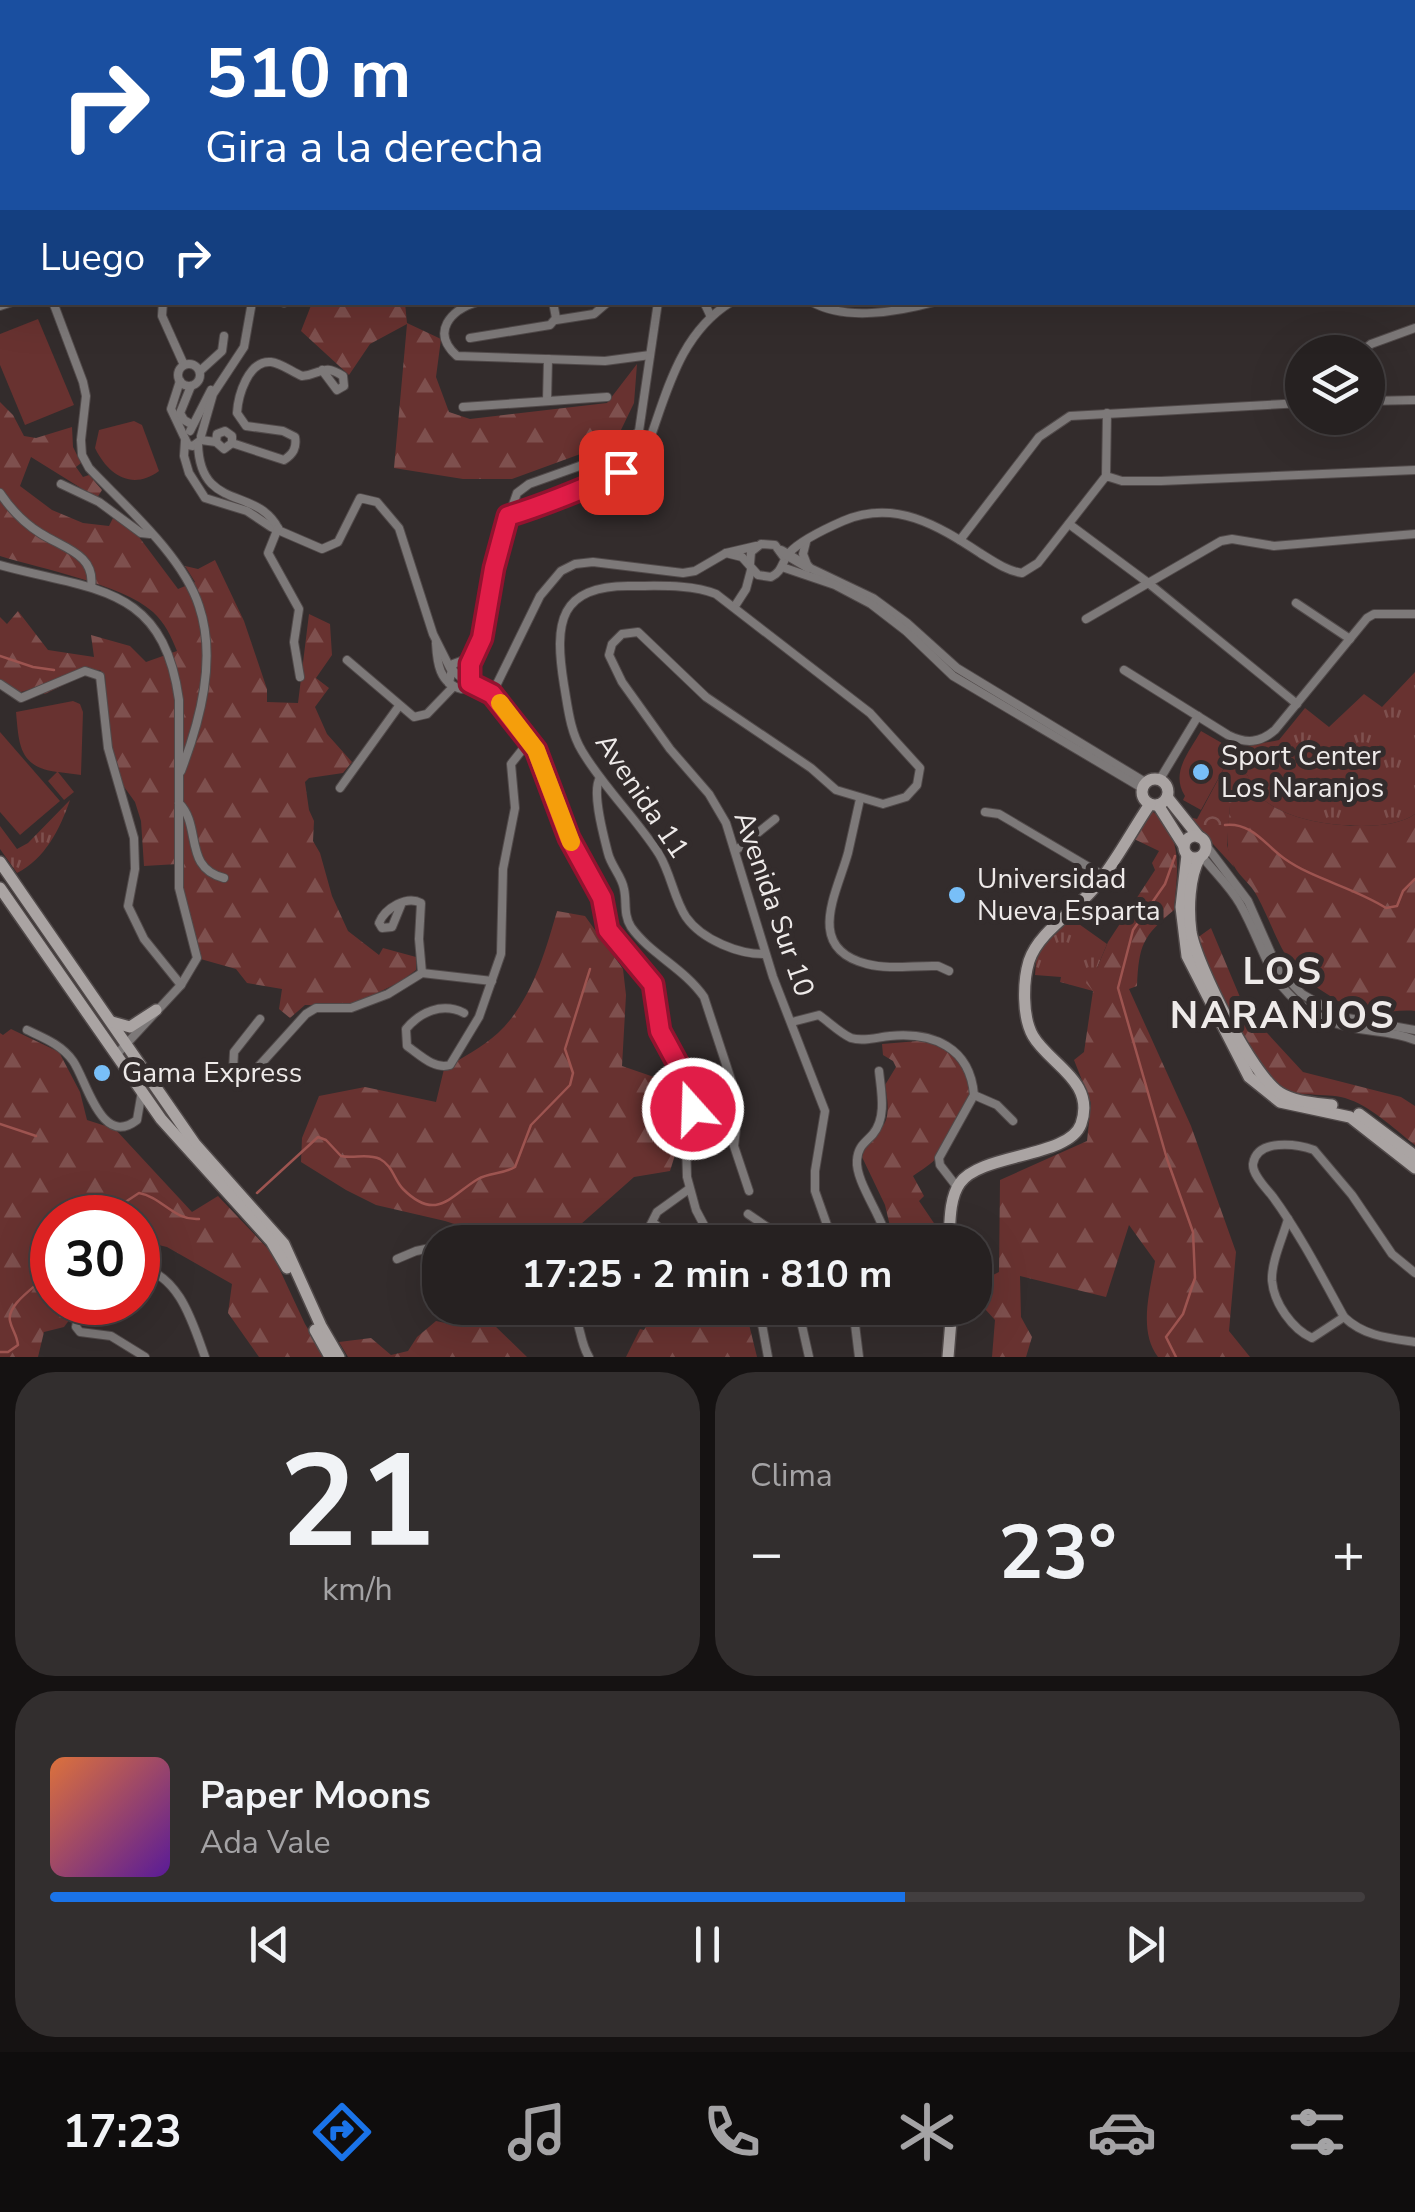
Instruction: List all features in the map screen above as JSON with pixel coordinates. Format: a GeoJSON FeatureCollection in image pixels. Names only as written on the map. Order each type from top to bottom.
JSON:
{"type":"FeatureCollection","features":[{"type":"Feature","properties":{"kind":"main road"},"geometry":{"type":"LineString","coordinates":[[952,1225],[957,1188],[976,1171],[1067,1139],[1080,1126],[1082,1110],[1074,1080],[1063,1064],[1039,1044],[1028,1025],[1026,974],[1031,955],[1104,876],[1158,802],[1168,788],[1160,779],[1144,785],[1142,796],[1158,802],[1196,849],[1190,920],[1194,942],[1228,1018],[1260,1076],[1283,1095],[1340,1106],[1362,1115],[1415,1156]]}},
{"type":"Feature","properties":{"kind":"main road"},"geometry":{"type":"LineString","coordinates":[[1196,849],[1181,907],[1187,956],[1249,1077],[1280,1102],[1350,1118],[1415,1168]]}},
{"type":"Feature","properties":{"kind":"main road"},"geometry":{"type":"LineString","coordinates":[[0,862],[109,1020],[142,1091],[191,1156],[277,1250],[330,1357]]}},
{"type":"Feature","properties":{"kind":"main road"},"geometry":{"type":"LineString","coordinates":[[0,888],[195,1144],[284,1244],[339,1357]]}},
{"type":"Feature","properties":{"kind":"main road"},"geometry":{"type":"LineString","coordinates":[[109,1020],[130,1028],[156,1010]]}},
{"type":"Feature","properties":{"kind":"main road"},"geometry":{"type":"LineString","coordinates":[[948,1357],[951,1325]]}},
{"type":"Feature","properties":{"kind":"street"},"geometry":{"type":"LineString","coordinates":[[54,305],[84,382],[82,455],[174,561],[200,607],[207,656],[194,734],[180,776]]}},
{"type":"Feature","properties":{"kind":"street"},"geometry":{"type":"LineString","coordinates":[[163,305],[162,316],[184,365]]}},
{"type":"Feature","properties":{"kind":"street"},"geometry":{"type":"LineString","coordinates":[[251,305],[244,347],[208,393],[188,433],[186,464],[200,494],[246,510],[271,527],[312,545],[328,548],[342,538],[356,501],[365,497],[377,502],[404,537],[436,639],[450,668],[451,685],[427,714],[414,716],[347,660]]}},
{"type":"Feature","properties":{"kind":"street"},"geometry":{"type":"LineString","coordinates":[[468,305],[449,316],[446,330],[448,342],[458,356],[605,361],[650,355]]}},
{"type":"Feature","properties":{"kind":"street"},"geometry":{"type":"LineString","coordinates":[[554,305],[556,320]]}},
{"type":"Feature","properties":{"kind":"street"},"geometry":{"type":"LineString","coordinates":[[470,338],[594,314],[604,305]]}},
{"type":"Feature","properties":{"kind":"street"},"geometry":{"type":"LineString","coordinates":[[436,639],[439,671],[451,685],[465,688],[470,683],[470,664],[482,638],[508,516],[518,494],[528,484],[619,452],[639,431],[658,305]]}},
{"type":"Feature","properties":{"kind":"street"},"geometry":{"type":"LineString","coordinates":[[705,305],[710,317]]}},
{"type":"Feature","properties":{"kind":"street"},"geometry":{"type":"LineString","coordinates":[[508,516],[565,498],[621,472],[637,458],[647,447],[686,346],[710,317],[727,305]]}},
{"type":"Feature","properties":{"kind":"street"},"geometry":{"type":"LineString","coordinates":[[817,305],[825,310],[852,313],[912,305]]}},
{"type":"Feature","properties":{"kind":"street"},"geometry":{"type":"LineString","coordinates":[[1385,339],[1415,328]]}},
{"type":"Feature","properties":{"kind":"street"},"geometry":{"type":"LineString","coordinates":[[224,336],[222,350],[200,371],[199,381],[191,386],[180,412],[193,446],[200,440],[216,442],[224,448],[232,443],[284,460],[296,444],[295,437],[284,431],[246,426],[237,413],[238,396],[253,372],[266,362],[302,376],[322,370]]}},
{"type":"Feature","properties":{"kind":"street"},"geometry":{"type":"LineString","coordinates":[[547,401],[548,360]]}},
{"type":"Feature","properties":{"kind":"street"},"geometry":{"type":"LineString","coordinates":[[188,433],[171,409],[180,369],[194,365],[200,371]]}},
{"type":"Feature","properties":{"kind":"street"},"geometry":{"type":"LineString","coordinates":[[180,381],[191,386]]}},
{"type":"Feature","properties":{"kind":"street"},"geometry":{"type":"LineString","coordinates":[[218,383],[200,440],[202,467],[212,486],[271,516],[278,528]]}},
{"type":"Feature","properties":{"kind":"street"},"geometry":{"type":"LineString","coordinates":[[463,407],[606,396]]}},
{"type":"Feature","properties":{"kind":"street"},"geometry":{"type":"LineString","coordinates":[[1385,401],[1415,400]]}},
{"type":"Feature","properties":{"kind":"street"},"geometry":{"type":"LineString","coordinates":[[960,540],[1030,447],[1051,426],[1070,416],[1285,404]]}},
{"type":"Feature","properties":{"kind":"street"},"geometry":{"type":"LineString","coordinates":[[746,589],[773,576],[782,557],[806,542],[852,518],[888,511],[913,515],[992,561],[1022,573],[1034,568],[1106,476],[1107,412]]}},
{"type":"Feature","properties":{"kind":"street"},"geometry":{"type":"LineString","coordinates":[[1106,476],[1161,481],[1415,470]]}},
{"type":"Feature","properties":{"kind":"street"},"geometry":{"type":"LineString","coordinates":[[61,484],[99,502],[140,533],[150,534]]}},
{"type":"Feature","properties":{"kind":"street"},"geometry":{"type":"LineString","coordinates":[[0,493],[38,532],[70,548],[89,565],[91,587]]}},
{"type":"Feature","properties":{"kind":"street"},"geometry":{"type":"LineString","coordinates":[[1069,524],[1147,582],[1296,704]]}},
{"type":"Feature","properties":{"kind":"street"},"geometry":{"type":"LineString","coordinates":[[278,528],[268,553],[299,609],[294,642],[300,676]]}},
{"type":"Feature","properties":{"kind":"street"},"geometry":{"type":"LineString","coordinates":[[1086,618],[1221,541],[1284,546],[1415,534]]}},
{"type":"Feature","properties":{"kind":"street"},"geometry":{"type":"LineString","coordinates":[[806,542],[803,554],[808,566]]}},
{"type":"Feature","properties":{"kind":"street"},"geometry":{"type":"LineString","coordinates":[[492,694],[545,586],[561,571],[593,562],[683,574],[726,553],[767,543],[782,557],[871,604],[953,676],[1144,785]]}},
{"type":"Feature","properties":{"kind":"street"},"geometry":{"type":"LineString","coordinates":[[756,546],[750,554],[746,589],[735,606],[870,713],[920,768],[920,780],[906,797],[883,804],[860,799],[829,909],[831,935],[841,950],[864,964],[938,966],[949,971]]}},
{"type":"Feature","properties":{"kind":"street"},"geometry":{"type":"LineString","coordinates":[[726,553],[738,554],[765,577]]}},
{"type":"Feature","properties":{"kind":"street"},"geometry":{"type":"LineString","coordinates":[[782,557],[873,598],[957,668],[1144,785]]}},
{"type":"Feature","properties":{"kind":"street"},"geometry":{"type":"LineString","coordinates":[[0,565],[91,587],[136,607],[152,623],[174,670],[179,700],[179,888],[196,958],[180,985],[122,1050]]}},
{"type":"Feature","properties":{"kind":"street","name":"Avenida 11"},"geometry":{"type":"LineString","coordinates":[[735,606],[701,590],[620,586],[590,590],[570,606],[563,617],[559,638],[575,738],[666,865],[687,918],[733,950],[748,955],[766,954]]}},
{"type":"Feature","properties":{"kind":"street"},"geometry":{"type":"LineString","coordinates":[[1296,604],[1350,640]]}},
{"type":"Feature","properties":{"kind":"street"},"geometry":{"type":"LineString","coordinates":[[1124,670],[1239,740],[1256,741],[1275,730],[1374,614],[1415,614]]}},
{"type":"Feature","properties":{"kind":"street","name":"Avenida Sur 10"},"geometry":{"type":"LineString","coordinates":[[827,1225],[816,1191],[815,1171],[825,1111],[766,954],[726,822],[710,794],[670,749],[622,682],[610,655],[612,644],[622,634],[638,632],[706,697],[811,768],[836,790],[860,799]]}},
{"type":"Feature","properties":{"kind":"street"},"geometry":{"type":"LineString","coordinates":[[450,668],[458,660],[470,664]]}},
{"type":"Feature","properties":{"kind":"street"},"geometry":{"type":"LineString","coordinates":[[450,668],[492,694],[530,740],[569,838],[602,898],[608,930],[653,984],[663,1038],[693,1093],[685,1160],[689,1189],[705,1225]]}},
{"type":"Feature","properties":{"kind":"street"},"geometry":{"type":"LineString","coordinates":[[0,684],[21,698],[85,671],[100,676],[108,748],[134,838],[135,868],[128,906],[144,939],[180,985]]}},
{"type":"Feature","properties":{"kind":"street"},"geometry":{"type":"LineString","coordinates":[[340,788],[399,706]]}},
{"type":"Feature","properties":{"kind":"street"},"geometry":{"type":"LineString","coordinates":[[1160,779],[1198,716]]}},
{"type":"Feature","properties":{"kind":"street"},"geometry":{"type":"LineString","coordinates":[[464,1013],[445,1008],[430,1010],[406,1029],[406,1046],[442,1068],[450,1065],[479,1017],[501,954],[503,869],[515,808],[511,764],[530,740]]}},
{"type":"Feature","properties":{"kind":"street"},"geometry":{"type":"LineString","coordinates":[[600,778],[595,786],[596,798],[608,856],[624,885],[625,914],[632,928],[693,981],[704,996],[739,1104],[734,1146],[748,1191]]}},
{"type":"Feature","properties":{"kind":"street"},"geometry":{"type":"LineString","coordinates":[[178,803],[188,814],[197,859],[212,874],[224,878]]}},
{"type":"Feature","properties":{"kind":"street"},"geometry":{"type":"LineString","coordinates":[[985,812],[1000,814],[1104,876]]}},
{"type":"Feature","properties":{"kind":"street"},"geometry":{"type":"LineString","coordinates":[[736,852],[776,819]]}},
{"type":"Feature","properties":{"kind":"street"},"geometry":{"type":"LineString","coordinates":[[1196,849],[1248,902],[1278,969],[1302,994],[1342,1018],[1415,1030]]}},
{"type":"Feature","properties":{"kind":"street"},"geometry":{"type":"LineString","coordinates":[[1196,849],[1232,892],[1269,969],[1298,1002],[1338,1024],[1415,1040]]}},
{"type":"Feature","properties":{"kind":"street"},"geometry":{"type":"LineString","coordinates":[[401,905],[410,900],[421,903],[422,973]]}},
{"type":"Feature","properties":{"kind":"street"},"geometry":{"type":"LineString","coordinates":[[260,1019],[234,1052],[233,1070],[239,1075],[249,1077],[316,1008],[351,1008],[388,994],[422,973],[492,981]]}},
{"type":"Feature","properties":{"kind":"street"},"geometry":{"type":"LineString","coordinates":[[792,1022],[819,1015],[852,1038],[917,1034],[938,1039],[955,1050],[966,1064],[974,1095],[939,1158],[957,1188]]}},
{"type":"Feature","properties":{"kind":"street"},"geometry":{"type":"LineString","coordinates":[[27,1030],[49,1040],[73,1061],[99,1115],[114,1125],[127,1126],[137,1120],[142,1091]]}},
{"type":"Feature","properties":{"kind":"street"},"geometry":{"type":"LineString","coordinates":[[879,1071],[880,1122],[862,1142],[857,1169],[883,1225]]}},
{"type":"Feature","properties":{"kind":"street"},"geometry":{"type":"LineString","coordinates":[[974,1095],[996,1105],[1013,1120]]}},
{"type":"Feature","properties":{"kind":"street"},"geometry":{"type":"LineString","coordinates":[[1415,1273],[1392,1254],[1352,1195],[1314,1150],[1272,1146],[1257,1156],[1254,1171],[1288,1219],[1344,1318],[1356,1328],[1380,1337],[1415,1342]]}},
{"type":"Feature","properties":{"kind":"street"},"geometry":{"type":"LineString","coordinates":[[654,1225],[663,1207],[689,1189]]}},
{"type":"Feature","properties":{"kind":"street"},"geometry":{"type":"LineString","coordinates":[[663,1207],[664,1225]]}},
{"type":"Feature","properties":{"kind":"street"},"geometry":{"type":"LineString","coordinates":[[748,1214],[763,1225]]}},
{"type":"Feature","properties":{"kind":"street"},"geometry":{"type":"LineString","coordinates":[[1288,1219],[1272,1278],[1286,1316],[1312,1338],[1344,1318]]}},
{"type":"Feature","properties":{"kind":"street"},"geometry":{"type":"LineString","coordinates":[[398,1259],[422,1250]]}},
{"type":"Feature","properties":{"kind":"street"},"geometry":{"type":"LineString","coordinates":[[160,1279],[185,1303],[205,1357]]}},
{"type":"Feature","properties":{"kind":"street"},"geometry":{"type":"LineString","coordinates":[[76,1325],[80,1332],[111,1336],[145,1357]]}},
{"type":"Feature","properties":{"kind":"street"},"geometry":{"type":"LineString","coordinates":[[580,1325],[588,1357]]}},
{"type":"Feature","properties":{"kind":"street"},"geometry":{"type":"LineString","coordinates":[[762,1325],[768,1357]]}},
{"type":"Feature","properties":{"kind":"street"},"geometry":{"type":"LineString","coordinates":[[802,1325],[809,1357]]}},
{"type":"Feature","properties":{"kind":"street"},"geometry":{"type":"LineString","coordinates":[[855,1325],[860,1357]]}},
{"type":"Feature","properties":{"kind":"green space"},"geometry":{"type":"Polygon","coordinates":[[[311,305],[405,305],[407,323],[441,339],[436,377],[449,412],[470,419],[607,403],[637,364],[634,403],[621,430],[605,445],[512,479],[463,479],[394,468],[407,324],[370,344],[349,375],[301,331],[311,305]]]}},
{"type":"Feature","properties":{"kind":"green space"},"geometry":{"type":"Polygon","coordinates":[[[38,319],[74,405],[25,425],[0,365],[0,334],[38,319]]]}},
{"type":"Feature","properties":{"kind":"green space"},"geometry":{"type":"Polygon","coordinates":[[[0,402],[13,415],[24,436],[36,438],[72,427],[73,447],[81,463],[76,467],[102,490],[97,498],[31,457],[20,486],[52,510],[83,523],[109,526],[113,518],[139,537],[178,589],[195,582],[185,566],[198,569],[215,560],[244,621],[267,689],[267,702],[298,703],[309,614],[330,624],[332,655],[316,678],[329,688],[315,707],[327,734],[352,762],[343,773],[305,782],[314,821],[313,841],[348,931],[379,955],[383,948],[416,957],[416,970],[400,982],[350,1006],[305,1005],[290,1018],[279,1009],[282,989],[247,983],[236,969],[197,958],[180,894],[178,864],[144,866],[141,821],[135,802],[117,777],[110,746],[105,676],[100,670],[92,671],[45,694],[34,688],[15,694],[0,683],[0,617],[7,624],[18,611],[48,650],[94,657],[91,635],[130,646],[146,662],[177,651],[161,621],[139,602],[102,585],[0,556],[0,402]]]}},
{"type":"Feature","properties":{"kind":"green space"},"geometry":{"type":"Polygon","coordinates":[[[134,421],[142,425],[159,471],[139,480],[114,472],[95,448],[99,430],[134,421]]]}},
{"type":"Feature","properties":{"kind":"green space"},"geometry":{"type":"Polygon","coordinates":[[[1415,672],[1415,814],[1403,820],[1350,826],[1295,816],[1249,788],[1248,776],[1228,761],[1244,747],[1279,740],[1305,708],[1329,727],[1364,694],[1382,707],[1415,672]]]}},
{"type":"Feature","properties":{"kind":"green space"},"geometry":{"type":"Polygon","coordinates":[[[73,701],[80,704],[83,712],[81,775],[58,772],[74,792],[64,800],[48,781],[57,772],[35,765],[23,752],[16,712],[73,701]]]}},
{"type":"Feature","properties":{"kind":"green space","name":"Sport Center Los Naranjos"},"geometry":{"type":"Polygon","coordinates":[[[1201,731],[1234,750],[1201,810],[1183,800],[1179,779],[1183,763],[1201,731]]]}},
{"type":"Feature","properties":{"kind":"green space"},"geometry":{"type":"Polygon","coordinates":[[[0,732],[60,801],[20,835],[0,812],[0,732]]]}},
{"type":"Feature","properties":{"kind":"green space"},"geometry":{"type":"Polygon","coordinates":[[[1228,761],[1248,776],[1249,788],[1230,806],[1227,845],[1234,867],[1192,821],[1197,819],[1228,761]]]}},
{"type":"Feature","properties":{"kind":"green space"},"geometry":{"type":"Polygon","coordinates":[[[1249,788],[1282,811],[1330,824],[1387,824],[1415,814],[1415,1011],[1352,1008],[1311,983],[1291,962],[1229,852],[1230,805],[1249,788]]]}},
{"type":"Feature","properties":{"kind":"green space"},"geometry":{"type":"Polygon","coordinates":[[[70,800],[50,842],[36,860],[17,873],[0,849],[0,826],[17,849],[28,843],[70,800]]]}},
{"type":"Feature","properties":{"kind":"green space"},"geometry":{"type":"Polygon","coordinates":[[[1152,811],[1163,821],[1174,844],[1174,910],[1144,943],[1137,986],[1129,989],[1191,1126],[1236,1252],[1229,1331],[1250,1357],[1158,1357],[1147,1323],[1155,1261],[1129,1225],[1106,1297],[1020,1276],[1021,1317],[1032,1337],[1026,1357],[992,1357],[992,1276],[999,1272],[1000,1180],[1087,1141],[1091,1103],[1074,1060],[1084,1052],[1093,991],[1086,983],[1155,870],[1152,863],[1159,851],[1134,839],[1152,811]]]}},
{"type":"Feature","properties":{"kind":"green space"},"geometry":{"type":"Polygon","coordinates":[[[557,911],[585,916],[623,969],[626,995],[622,1066],[654,1077],[690,1107],[670,1171],[634,1177],[578,1225],[457,1225],[376,1205],[301,1162],[302,1138],[319,1096],[365,1087],[436,1102],[444,1069],[479,1048],[510,1021],[542,960],[557,911]]]}},
{"type":"Feature","properties":{"kind":"green space"},"geometry":{"type":"Polygon","coordinates":[[[1069,917],[1107,944],[1093,991],[1060,982],[1061,977],[1035,975],[1037,951],[1069,917]]]}},
{"type":"Feature","properties":{"kind":"green space"},"geometry":{"type":"Polygon","coordinates":[[[1211,928],[1245,1009],[1303,1072],[1401,1097],[1415,1106],[1415,1145],[1364,1106],[1337,1096],[1294,1093],[1278,1086],[1267,1075],[1232,1017],[1197,938],[1211,928]]]}},
{"type":"Feature","properties":{"kind":"green space"},"geometry":{"type":"Polygon","coordinates":[[[11,1029],[59,1052],[80,1092],[87,1120],[115,1129],[192,1212],[218,1196],[272,1253],[325,1357],[259,1357],[228,1313],[232,1284],[160,1245],[160,1195],[30,1195],[30,1325],[66,1325],[44,1332],[38,1357],[0,1357],[0,1033],[11,1029]]]}},
{"type":"Feature","properties":{"kind":"green space"},"geometry":{"type":"Polygon","coordinates":[[[929,1043],[957,1059],[968,1077],[968,1100],[954,1129],[933,1162],[913,1176],[924,1196],[919,1201],[935,1225],[890,1225],[885,1205],[862,1157],[886,1121],[885,1085],[896,1067],[883,1055],[882,1044],[929,1043]]]}},
{"type":"Feature","properties":{"kind":"green space"},"geometry":{"type":"Polygon","coordinates":[[[431,1325],[495,1325],[527,1357],[348,1357],[339,1342],[371,1338],[391,1355],[408,1351],[431,1325]]]}},
{"type":"Feature","properties":{"kind":"green space"},"geometry":{"type":"Polygon","coordinates":[[[647,1325],[749,1325],[757,1357],[626,1357],[640,1329],[647,1325]]]}},
{"type":"Feature","properties":{"kind":"waterway"},"geometry":{"type":"LineString","coordinates":[[0,656],[54,670]]}},
{"type":"Feature","properties":{"kind":"waterway"},"geometry":{"type":"LineString","coordinates":[[1225,825],[1251,831],[1296,866],[1386,908],[1397,906],[1403,891],[1415,879]]}},
{"type":"Feature","properties":{"kind":"waterway"},"geometry":{"type":"LineString","coordinates":[[1175,856],[1165,884],[1133,930],[1118,988],[1167,1159],[1193,1232],[1195,1278],[1183,1314],[1166,1337],[1176,1357]]}},
{"type":"Feature","properties":{"kind":"waterway"},"geometry":{"type":"LineString","coordinates":[[257,1193],[318,1137],[341,1156],[380,1159],[403,1189],[425,1204],[443,1203],[478,1179],[515,1167],[531,1125],[570,1085],[573,1073],[565,1049],[590,969]]}},
{"type":"Feature","properties":{"kind":"waterway"},"geometry":{"type":"LineString","coordinates":[[0,1124],[36,1136]]}},
{"type":"Feature","properties":{"kind":"waterway"},"geometry":{"type":"LineString","coordinates":[[136,1195],[147,1195]]}},
{"type":"Feature","properties":{"kind":"waterway"},"geometry":{"type":"LineString","coordinates":[[160,1202],[182,1216],[199,1219]]}},
{"type":"Feature","properties":{"kind":"waterway"},"geometry":{"type":"LineString","coordinates":[[0,1352],[18,1345],[10,1314],[30,1290]]}},
{"type":"Feature","properties":{"kind":"slow traffic"},"geometry":{"type":"LineString","coordinates":[[500,703],[536,750],[571,842]]}},
{"type":"Feature","properties":{"kind":"place","name":"Sport Center Los Naranjos"},"geometry":{"type":"Point","coordinates":[1201,772]}},
{"type":"Feature","properties":{"kind":"place","name":"Universidad Nueva Esparta"},"geometry":{"type":"Point","coordinates":[957,895]}},
{"type":"Feature","properties":{"kind":"place","name":"Gama Express"},"geometry":{"type":"Point","coordinates":[102,1073]}},
{"type":"Feature","properties":{"kind":"district","name":"LOS NARANJOS"},"geometry":{"type":"Point","coordinates":[1283,993]}},
{"type":"Feature","properties":{"kind":"route"},"geometry":{"type":"LineString","coordinates":[[621,472],[565,498],[508,516],[482,638],[470,664],[470,683],[492,694],[536,750],[569,838],[602,898],[608,930],[650,977],[660,1031],[692,1090],[693,1109]]}}]}
